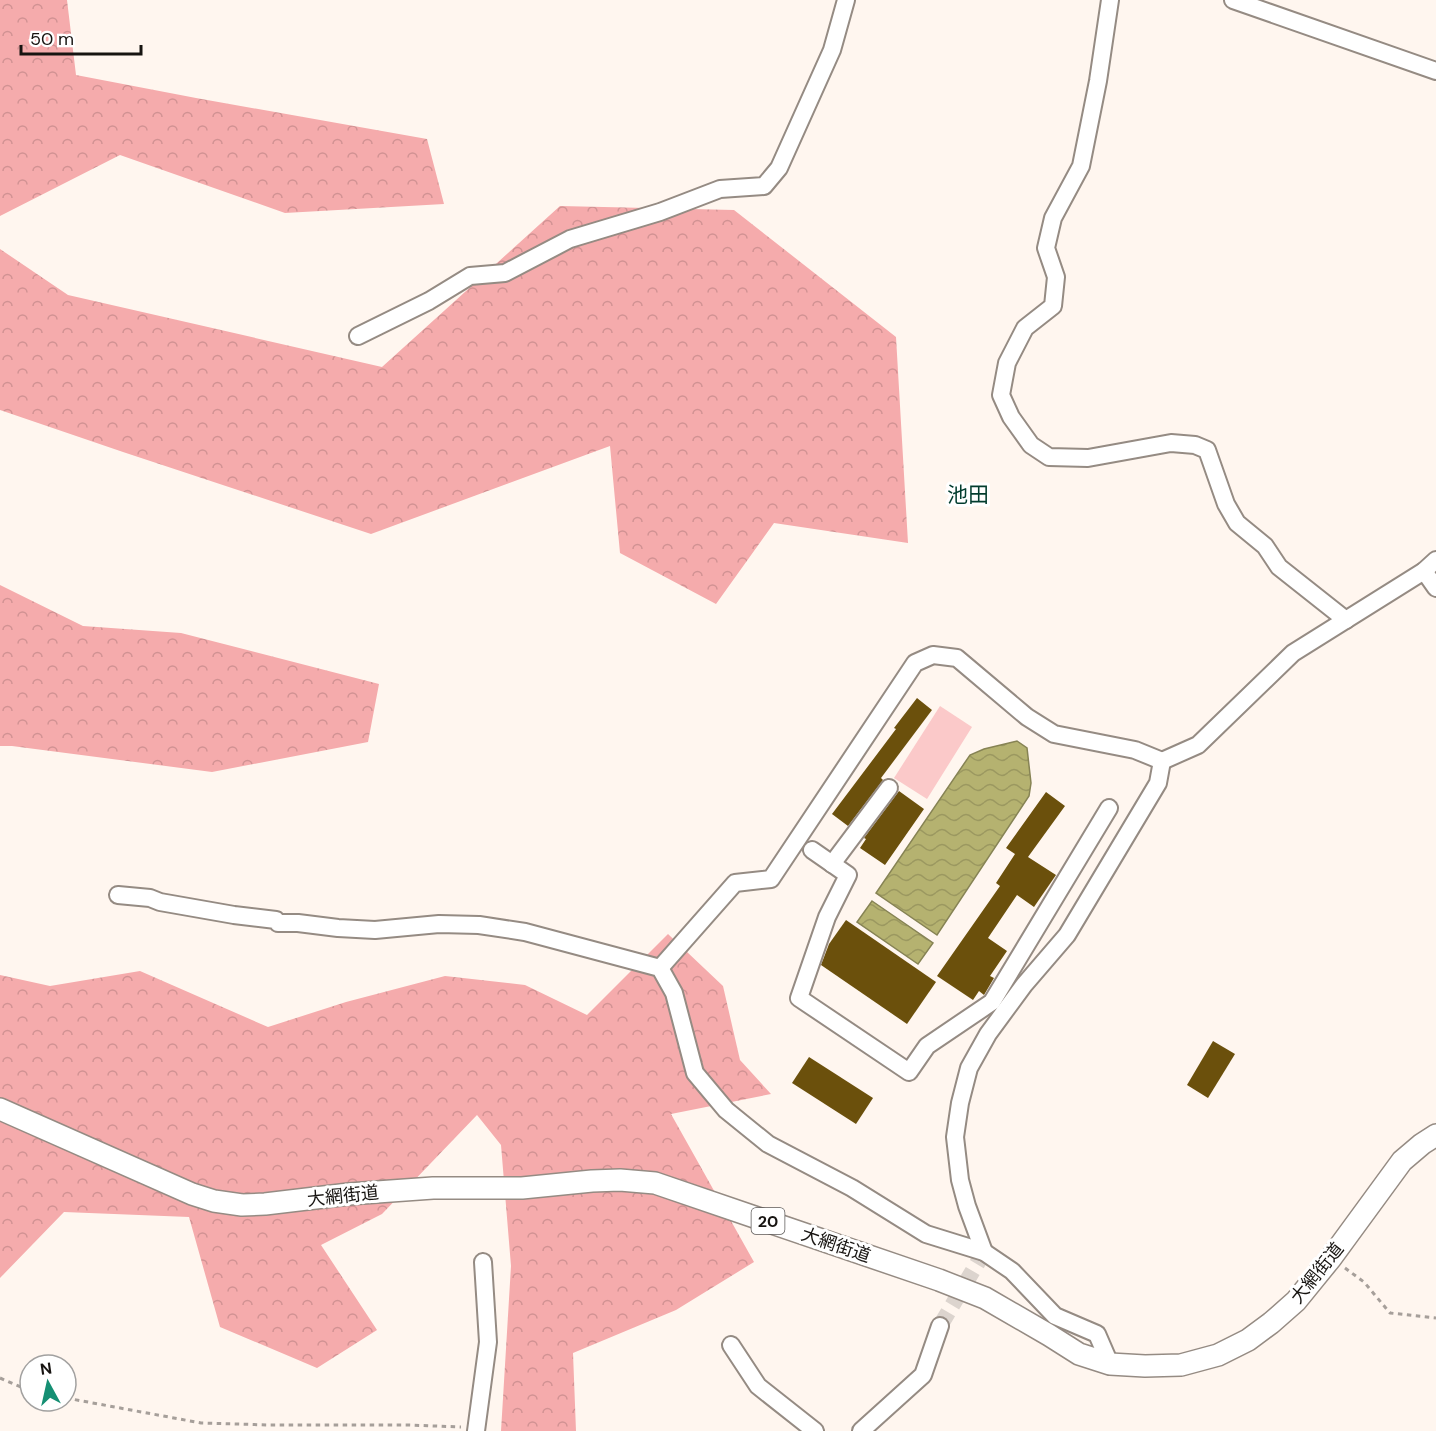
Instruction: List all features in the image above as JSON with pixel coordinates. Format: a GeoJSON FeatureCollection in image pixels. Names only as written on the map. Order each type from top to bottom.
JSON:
{"type":"FeatureCollection","features":[{"type":"Feature","properties":{"kind":"main road","name":"大網街道"},"geometry":{"type":"LineString","coordinates":[[0,1108],[192,1194],[214,1201],[242,1205],[433,1188],[522,1188],[620,1180],[655,1183],[939,1280],[985,1298],[1079,1354],[1110,1364],[1145,1366],[1181,1365],[1218,1355],[1248,1340],[1271,1323],[1296,1302],[1402,1161],[1436,1135]]}},
{"type":"Feature","properties":{"kind":"street"},"geometry":{"type":"LineString","coordinates":[[358,336],[429,301],[470,276],[505,273],[570,239],[660,212],[720,189],[764,186],[779,168],[832,50],[846,0]]}},
{"type":"Feature","properties":{"kind":"street"},"geometry":{"type":"LineString","coordinates":[[1110,0],[1098,81],[1081,166],[1053,218],[1046,248],[1056,277],[1053,306],[1025,328],[1007,363],[1001,395],[1011,417],[1031,445],[1049,457],[1088,458],[1171,443],[1195,445],[1207,450],[1226,504],[1237,523],[1265,546],[1279,567],[1346,620]]}},
{"type":"Feature","properties":{"kind":"street"},"geometry":{"type":"LineString","coordinates":[[1233,0],[1436,71]]}},
{"type":"Feature","properties":{"kind":"street"},"geometry":{"type":"LineString","coordinates":[[660,968],[735,883],[771,879],[915,663],[933,655],[957,658],[1027,717],[1054,734],[1135,750],[1162,761],[1198,745],[1293,653],[1430,566],[1436,588]]}},
{"type":"Feature","properties":{"kind":"street"},"geometry":{"type":"LineString","coordinates":[[984,1252],[960,1180],[955,1137],[960,1103],[969,1068],[988,1034],[1024,985],[1067,935],[1158,783],[1162,761]]}},
{"type":"Feature","properties":{"kind":"street"},"geometry":{"type":"LineString","coordinates":[[832,864],[889,788]]}},
{"type":"Feature","properties":{"kind":"street"},"geometry":{"type":"LineString","coordinates":[[812,850],[848,875],[827,917],[799,998],[909,1072],[927,1046],[992,1002],[1109,808]]}},
{"type":"Feature","properties":{"kind":"street"},"geometry":{"type":"LineString","coordinates":[[118,895],[150,898],[160,903],[276,920],[278,923],[375,930],[439,924],[479,925],[525,932],[660,968],[674,993],[695,1072],[726,1110],[768,1144],[852,1188],[926,1234],[984,1252],[1012,1271],[1055,1316],[1097,1334],[1110,1364]]}},
{"type":"Feature","properties":{"kind":"street"},"geometry":{"type":"LineString","coordinates":[[1009,973],[1024,985]]}},
{"type":"Feature","properties":{"kind":"street"},"geometry":{"type":"LineString","coordinates":[[476,1428],[488,1342],[483,1263]]}},
{"type":"Feature","properties":{"kind":"street"},"geometry":{"type":"LineString","coordinates":[[861,1431],[923,1375],[940,1326]]}},
{"type":"Feature","properties":{"kind":"street"},"geometry":{"type":"LineString","coordinates":[[731,1345],[758,1386],[815,1431]]}},
{"type":"Feature","properties":{"kind":"path"},"geometry":{"type":"LineString","coordinates":[[1331,1258],[1364,1282],[1390,1313],[1436,1318]]}},
{"type":"Feature","properties":{"kind":"path"},"geometry":{"type":"LineString","coordinates":[[0,1378],[18,1386]]}},
{"type":"Feature","properties":{"kind":"path"},"geometry":{"type":"LineString","coordinates":[[78,1400],[201,1423],[476,1428]]}},
{"type":"Feature","properties":{"kind":"green space"},"geometry":{"type":"Polygon","coordinates":[[[0,0],[67,0],[76,75],[427,139],[444,204],[285,213],[120,155],[0,216],[0,0]]]}},
{"type":"Feature","properties":{"kind":"green space"},"geometry":{"type":"Polygon","coordinates":[[[560,206],[734,210],[896,337],[908,543],[774,523],[716,604],[620,553],[610,446],[371,534],[0,410],[0,249],[68,295],[382,367],[560,206]]]}},
{"type":"Feature","properties":{"kind":"green space"},"geometry":{"type":"Polygon","coordinates":[[[0,585],[83,626],[181,633],[379,684],[368,742],[212,772],[0,746],[0,585]]]}},
{"type":"Feature","properties":{"kind":"green space"},"geometry":{"type":"Polygon","coordinates":[[[668,934],[723,986],[740,1060],[771,1094],[671,1114],[754,1262],[676,1310],[573,1353],[576,1431],[501,1431],[511,1266],[501,1145],[477,1115],[382,1214],[321,1245],[377,1330],[317,1368],[220,1327],[189,1217],[64,1212],[0,1278],[0,975],[50,986],[140,971],[268,1027],[346,1002],[445,976],[525,985],[587,1015],[668,934]]]}},
{"type":"Feature","properties":{"kind":"shaded area"},"geometry":{"type":"Polygon","coordinates":[[[940,706],[972,727],[927,799],[894,778],[940,706]]]}},
{"type":"Feature","properties":{"kind":"water"},"geometry":{"type":"Polygon","coordinates":[[[1017,741],[1027,748],[1031,783],[1029,796],[937,935],[876,893],[970,755],[1017,741]]]}},
{"type":"Feature","properties":{"kind":"water"},"geometry":{"type":"Polygon","coordinates":[[[872,901],[933,943],[918,964],[857,922],[872,901]]]}},
{"type":"Feature","properties":{"kind":"building"},"geometry":{"type":"Polygon","coordinates":[[[917,698],[932,710],[848,826],[832,814],[917,698]]]}},
{"type":"Feature","properties":{"kind":"building"},"geometry":{"type":"Polygon","coordinates":[[[899,791],[924,809],[885,865],[860,848],[866,839],[864,838],[899,791]]]}},
{"type":"Feature","properties":{"kind":"building"},"geometry":{"type":"Polygon","coordinates":[[[1046,792],[1065,806],[1028,857],[1056,875],[1034,907],[1017,895],[988,938],[1007,951],[990,976],[994,978],[984,995],[979,991],[973,1000],[937,976],[1000,886],[996,883],[1015,854],[1006,848],[1046,792]]]}},
{"type":"Feature","properties":{"kind":"building"},"geometry":{"type":"Polygon","coordinates":[[[846,920],[936,982],[907,1024],[821,965],[829,944],[846,920]]]}},
{"type":"Feature","properties":{"kind":"building"},"geometry":{"type":"Polygon","coordinates":[[[1213,1041],[1235,1054],[1208,1098],[1187,1085],[1213,1041]]]}},
{"type":"Feature","properties":{"kind":"building"},"geometry":{"type":"Polygon","coordinates":[[[809,1057],[873,1098],[856,1124],[792,1083],[809,1057]]]}},
{"type":"Feature","properties":{"kind":"tunnel"},"geometry":{"type":"LineString","coordinates":[[940,1326],[984,1252]]}},
{"type":"Feature","properties":{"kind":"district","name":"池田"},"geometry":{"type":"Point","coordinates":[968,495]}}]}
